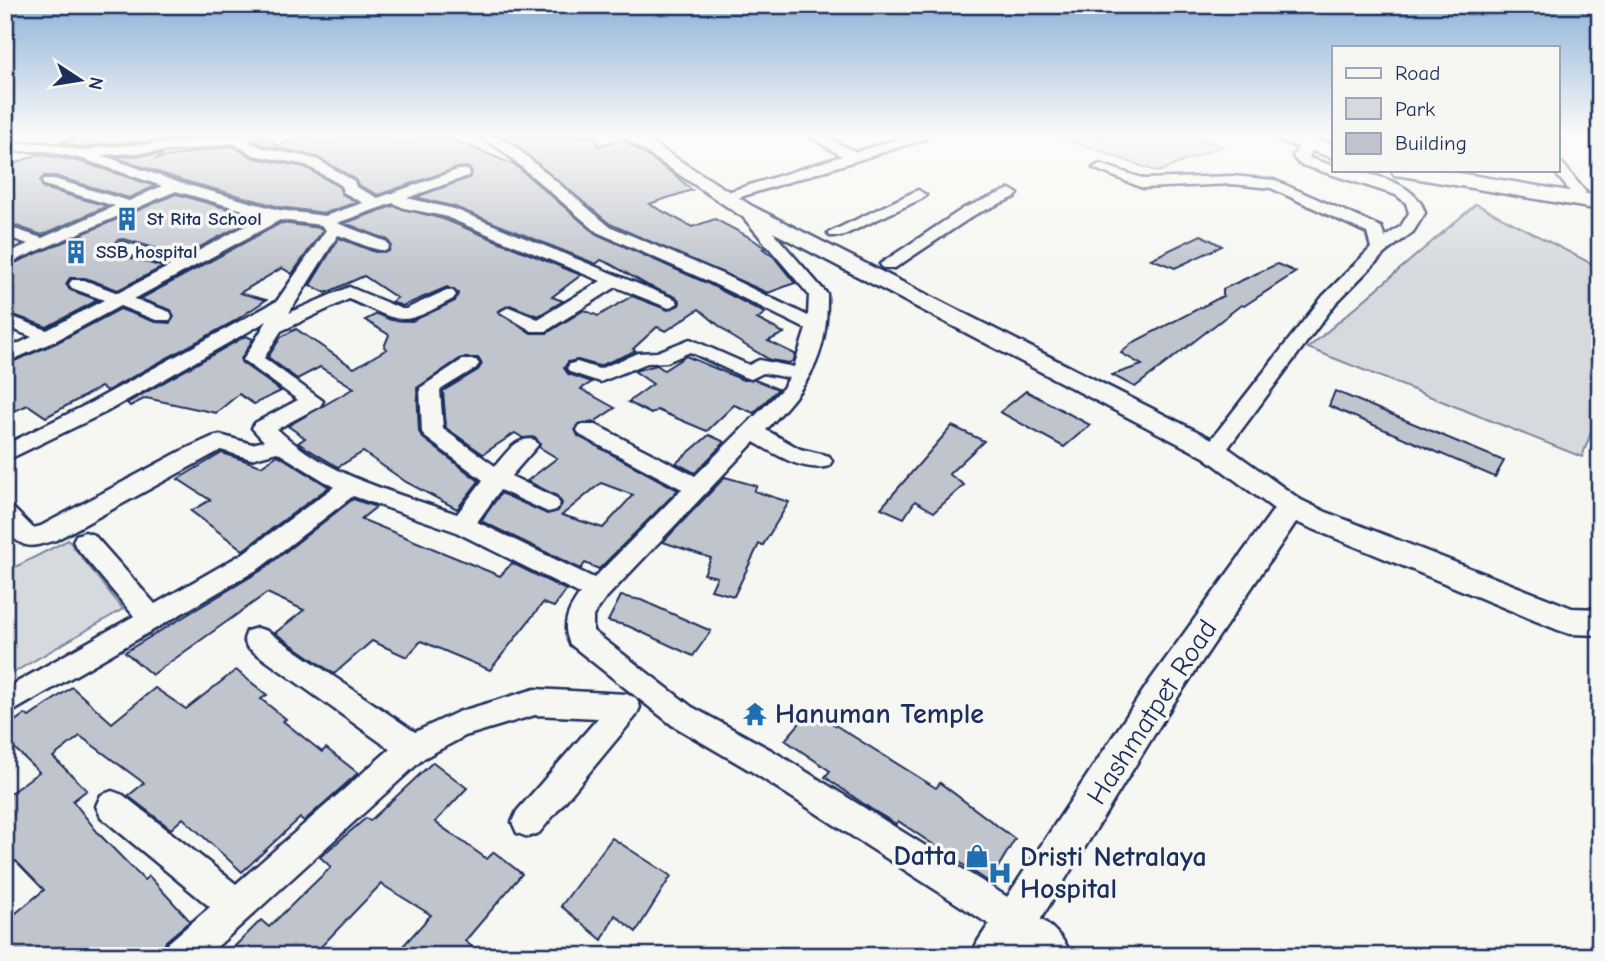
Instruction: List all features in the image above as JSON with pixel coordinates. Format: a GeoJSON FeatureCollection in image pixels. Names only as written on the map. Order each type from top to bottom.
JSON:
{"type":"FeatureCollection","features":[{"type":"Feature","properties":{"kind":"highway"},"geometry":{"type":"LineString","coordinates":[[1482,181],[1600,203]]}},
{"type":"Feature","properties":{"kind":"highway"},"geometry":{"type":"LineString","coordinates":[[1496,181],[1589,194]]}},
{"type":"Feature","properties":{"kind":"main road"},"geometry":{"type":"LineString","coordinates":[[700,181],[736,204],[1214,451],[1303,514],[1570,621],[1600,622]]}},
{"type":"Feature","properties":{"kind":"main road","name":"Hashmatpet Road"},"geometry":{"type":"LineString","coordinates":[[1020,943],[1259,569],[1303,514]]}},
{"type":"Feature","properties":{"kind":"street"},"geometry":{"type":"LineString","coordinates":[[161,181],[278,215],[330,225],[381,246]]}},
{"type":"Feature","properties":{"kind":"street"},"geometry":{"type":"LineString","coordinates":[[345,181],[349,184],[348,189],[376,203]]}},
{"type":"Feature","properties":{"kind":"street"},"geometry":{"type":"LineString","coordinates":[[440,181],[376,203],[330,225],[253,360],[313,401],[262,428],[280,444],[350,486],[462,525],[597,591]]}},
{"type":"Feature","properties":{"kind":"street"},"geometry":{"type":"LineString","coordinates":[[547,181],[603,229],[716,278],[816,327]]}},
{"type":"Feature","properties":{"kind":"street"},"geometry":{"type":"LineString","coordinates":[[792,181],[736,204],[818,294],[816,327],[810,356],[802,375],[790,392],[597,591],[580,614],[580,636],[682,716],[724,738],[1020,943]]}},
{"type":"Feature","properties":{"kind":"street"},"geometry":{"type":"LineString","coordinates":[[1135,181],[1143,184],[1212,181]]}},
{"type":"Feature","properties":{"kind":"street"},"geometry":{"type":"LineString","coordinates":[[1240,181],[1274,184],[1375,230],[1379,249]]}},
{"type":"Feature","properties":{"kind":"street"},"geometry":{"type":"LineString","coordinates":[[1214,451],[1329,300],[1379,249],[1407,229],[1417,213],[1409,197],[1369,181]]}},
{"type":"Feature","properties":{"kind":"street"},"geometry":{"type":"LineString","coordinates":[[1574,181],[1589,194]]}},
{"type":"Feature","properties":{"kind":"street"},"geometry":{"type":"LineString","coordinates":[[49,182],[127,205]]}},
{"type":"Feature","properties":{"kind":"street"},"geometry":{"type":"LineString","coordinates":[[5,260],[176,186]]}},
{"type":"Feature","properties":{"kind":"street"},"geometry":{"type":"LineString","coordinates":[[889,264],[970,211],[1010,194]]}},
{"type":"Feature","properties":{"kind":"street"},"geometry":{"type":"LineString","coordinates":[[836,233],[918,195]]}},
{"type":"Feature","properties":{"kind":"street"},"geometry":{"type":"LineString","coordinates":[[394,197],[409,205],[448,212],[669,303]]}},
{"type":"Feature","properties":{"kind":"street"},"geometry":{"type":"LineString","coordinates":[[5,356],[48,337],[278,215]]}},
{"type":"Feature","properties":{"kind":"street"},"geometry":{"type":"LineString","coordinates":[[5,231],[43,243]]}},
{"type":"Feature","properties":{"kind":"street"},"geometry":{"type":"LineString","coordinates":[[123,247],[183,264]]}},
{"type":"Feature","properties":{"kind":"street"},"geometry":{"type":"LineString","coordinates":[[509,312],[539,327],[616,280]]}},
{"type":"Feature","properties":{"kind":"street"},"geometry":{"type":"LineString","coordinates":[[78,284],[163,316]]}},
{"type":"Feature","properties":{"kind":"street"},"geometry":{"type":"LineString","coordinates":[[274,327],[349,292],[398,314],[409,315],[447,295]]}},
{"type":"Feature","properties":{"kind":"street"},"geometry":{"type":"LineString","coordinates":[[5,454],[99,407],[283,305]]}},
{"type":"Feature","properties":{"kind":"street"},"geometry":{"type":"LineString","coordinates":[[5,318],[48,337]]}},
{"type":"Feature","properties":{"kind":"street"},"geometry":{"type":"LineString","coordinates":[[578,368],[600,376],[645,357],[660,358],[691,345],[751,373],[759,366],[802,375]]}},
{"type":"Feature","properties":{"kind":"street"},"geometry":{"type":"LineString","coordinates":[[470,364],[430,388],[433,432],[496,478],[548,504]]}},
{"type":"Feature","properties":{"kind":"street"},"geometry":{"type":"LineString","coordinates":[[588,430],[696,487]]}},
{"type":"Feature","properties":{"kind":"street"},"geometry":{"type":"LineString","coordinates":[[752,430],[794,455],[821,461]]}},
{"type":"Feature","properties":{"kind":"street"},"geometry":{"type":"LineString","coordinates":[[5,514],[28,538],[47,534],[189,456],[220,442],[251,452],[280,444]]}},
{"type":"Feature","properties":{"kind":"street"},"geometry":{"type":"LineString","coordinates":[[462,525],[496,478],[527,444]]}},
{"type":"Feature","properties":{"kind":"street"},"geometry":{"type":"LineString","coordinates":[[5,704],[251,561],[350,486]]}},
{"type":"Feature","properties":{"kind":"street"},"geometry":{"type":"LineString","coordinates":[[85,541],[151,618]]}},
{"type":"Feature","properties":{"kind":"street"},"geometry":{"type":"LineString","coordinates":[[257,639],[413,748]]}},
{"type":"Feature","properties":{"kind":"street"},"geometry":{"type":"LineString","coordinates":[[181,956],[413,748],[458,725],[535,702],[626,707],[528,822]]}},
{"type":"Feature","properties":{"kind":"street"},"geometry":{"type":"LineString","coordinates":[[112,806],[235,905]]}},
{"type":"Feature","properties":{"kind":"green space"},"geometry":{"type":"Polygon","coordinates":[[[1476,204],[1600,268],[1600,408],[1582,457],[1308,348],[1476,204]]]}},
{"type":"Feature","properties":{"kind":"green space"},"geometry":{"type":"Polygon","coordinates":[[[68,540],[123,609],[11,674],[5,667],[5,572],[68,540]]]}},
{"type":"Feature","properties":{"kind":"building"},"geometry":{"type":"Polygon","coordinates":[[[5,181],[40,181],[43,188],[107,206],[42,235],[5,222],[5,181]]]}},
{"type":"Feature","properties":{"kind":"building"},"geometry":{"type":"Polygon","coordinates":[[[71,181],[139,181],[155,186],[129,198],[71,181]]]}},
{"type":"Feature","properties":{"kind":"building"},"geometry":{"type":"Polygon","coordinates":[[[184,181],[329,181],[339,187],[342,194],[357,202],[325,213],[280,207],[184,181]]]}},
{"type":"Feature","properties":{"kind":"building"},"geometry":{"type":"Polygon","coordinates":[[[356,181],[419,181],[378,195],[358,185],[356,181]]]}},
{"type":"Feature","properties":{"kind":"building"},"geometry":{"type":"Polygon","coordinates":[[[461,181],[534,181],[596,234],[709,284],[765,313],[757,319],[784,333],[768,341],[795,354],[794,360],[789,363],[770,360],[735,339],[699,309],[666,331],[657,327],[633,349],[636,351],[599,366],[578,360],[568,362],[564,368],[568,374],[592,382],[581,389],[615,408],[594,422],[578,424],[575,429],[578,436],[678,490],[599,569],[585,563],[581,569],[481,521],[501,493],[547,514],[558,511],[562,503],[557,496],[527,481],[557,458],[539,447],[535,437],[523,438],[515,433],[483,454],[446,428],[443,391],[478,370],[482,364],[478,358],[461,358],[417,388],[419,432],[423,438],[479,481],[457,509],[406,482],[363,452],[338,467],[298,443],[305,438],[288,426],[354,388],[320,367],[297,379],[268,357],[281,337],[296,329],[354,368],[387,349],[384,347],[389,335],[365,320],[377,314],[391,320],[412,321],[455,301],[458,293],[447,287],[403,306],[391,302],[397,298],[364,276],[326,293],[310,285],[339,238],[375,252],[389,251],[391,245],[388,240],[345,223],[393,206],[443,219],[581,275],[552,297],[563,301],[538,316],[510,305],[498,311],[531,333],[547,333],[584,310],[598,316],[632,296],[668,310],[679,305],[680,301],[676,297],[601,260],[596,264],[455,207],[416,197],[461,181]],[[601,483],[562,515],[603,528],[633,495],[601,483]]]}},
{"type":"Feature","properties":{"kind":"building"},"geometry":{"type":"Polygon","coordinates":[[[558,181],[682,181],[692,190],[649,204],[692,227],[715,219],[751,238],[774,257],[795,283],[768,293],[610,224],[558,181]]]}},
{"type":"Feature","properties":{"kind":"building"},"geometry":{"type":"Polygon","coordinates":[[[176,194],[257,217],[183,256],[124,239],[117,240],[113,246],[116,254],[163,267],[118,290],[85,278],[70,278],[66,284],[70,290],[98,300],[47,327],[5,312],[5,267],[176,194]]]}},
{"type":"Feature","properties":{"kind":"building"},"geometry":{"type":"Polygon","coordinates":[[[281,223],[323,230],[292,274],[282,268],[240,293],[266,300],[233,322],[107,391],[101,387],[46,417],[28,405],[5,415],[5,365],[56,343],[120,309],[155,322],[170,323],[174,317],[171,310],[140,299],[281,223]]]}},
{"type":"Feature","properties":{"kind":"building"},"geometry":{"type":"Polygon","coordinates":[[[1201,235],[1222,246],[1175,268],[1151,259],[1201,235]]]}},
{"type":"Feature","properties":{"kind":"building"},"geometry":{"type":"Polygon","coordinates":[[[1277,264],[1296,272],[1244,306],[1241,305],[1135,387],[1112,375],[1142,365],[1121,353],[1132,343],[1223,296],[1223,289],[1277,264]]]}},
{"type":"Feature","properties":{"kind":"building"},"geometry":{"type":"Polygon","coordinates":[[[246,336],[253,339],[241,362],[281,391],[254,404],[239,394],[216,413],[146,398],[130,406],[127,403],[246,336]]]}},
{"type":"Feature","properties":{"kind":"building"},"geometry":{"type":"Polygon","coordinates":[[[686,356],[743,380],[755,380],[778,389],[754,413],[734,405],[707,431],[657,410],[651,414],[628,402],[653,384],[634,371],[657,365],[664,370],[686,356]]]}},
{"type":"Feature","properties":{"kind":"building"},"geometry":{"type":"Polygon","coordinates":[[[1026,391],[1090,425],[1064,447],[1000,412],[1026,391]]]}},
{"type":"Feature","properties":{"kind":"building"},"geometry":{"type":"Polygon","coordinates":[[[1335,391],[1504,461],[1495,477],[1329,406],[1335,391]]]}},
{"type":"Feature","properties":{"kind":"building"},"geometry":{"type":"Polygon","coordinates":[[[952,426],[984,441],[949,474],[964,485],[934,512],[915,501],[904,518],[881,508],[952,426]]]}},
{"type":"Feature","properties":{"kind":"building"},"geometry":{"type":"Polygon","coordinates":[[[709,435],[725,442],[695,473],[676,463],[709,435]]]}},
{"type":"Feature","properties":{"kind":"building"},"geometry":{"type":"Polygon","coordinates":[[[222,453],[261,466],[278,455],[329,487],[243,550],[191,511],[210,500],[178,479],[222,453]]]}},
{"type":"Feature","properties":{"kind":"building"},"geometry":{"type":"Polygon","coordinates":[[[725,477],[757,486],[754,491],[789,502],[763,545],[759,544],[734,596],[711,590],[717,577],[704,574],[711,558],[663,542],[725,477]]]}},
{"type":"Feature","properties":{"kind":"building"},"geometry":{"type":"Polygon","coordinates":[[[353,499],[376,507],[361,519],[500,576],[512,563],[566,590],[554,607],[543,603],[490,670],[421,641],[407,657],[372,641],[334,674],[275,633],[304,610],[267,593],[152,675],[125,652],[262,570],[353,499]]]}},
{"type":"Feature","properties":{"kind":"building"},"geometry":{"type":"Polygon","coordinates":[[[621,596],[641,600],[711,631],[693,656],[628,626],[608,621],[621,596]]]}},
{"type":"Feature","properties":{"kind":"building"},"geometry":{"type":"Polygon","coordinates":[[[236,670],[267,695],[261,699],[286,719],[283,721],[322,752],[326,748],[358,773],[304,821],[300,818],[242,872],[183,818],[171,829],[128,796],[144,783],[80,736],[53,757],[87,790],[73,801],[99,834],[144,880],[149,876],[190,921],[166,941],[161,956],[5,956],[5,922],[44,890],[16,861],[5,869],[5,797],[39,772],[5,739],[5,728],[25,714],[29,717],[72,687],[112,723],[155,688],[186,709],[236,670]]]}},
{"type":"Feature","properties":{"kind":"building"},"geometry":{"type":"Polygon","coordinates":[[[811,710],[936,788],[940,783],[1015,839],[989,882],[898,821],[896,824],[871,809],[825,777],[830,771],[785,740],[811,710]]]}},
{"type":"Feature","properties":{"kind":"building"},"geometry":{"type":"Polygon","coordinates":[[[433,762],[467,788],[435,822],[487,859],[494,852],[522,874],[465,941],[483,956],[394,956],[431,915],[381,884],[312,956],[225,956],[261,920],[269,927],[331,867],[320,857],[366,818],[370,821],[433,762]]]}},
{"type":"Feature","properties":{"kind":"building"},"geometry":{"type":"Polygon","coordinates":[[[612,838],[671,876],[636,932],[615,915],[602,940],[561,906],[612,838]]]}},
{"type":"Feature","properties":{"kind":"place","name":"St Rita School"},"geometry":{"type":"Point","coordinates":[127,219]}},
{"type":"Feature","properties":{"kind":"place","name":"SSB hospital"},"geometry":{"type":"Point","coordinates":[76,252]}},
{"type":"Feature","properties":{"kind":"place","name":"Hanuman Temple"},"geometry":{"type":"Point","coordinates":[755,714]}},
{"type":"Feature","properties":{"kind":"place","name":"Datta"},"geometry":{"type":"Point","coordinates":[977,856]}},
{"type":"Feature","properties":{"kind":"place","name":"Dristi Netralaya Hospital"},"geometry":{"type":"Point","coordinates":[1000,873]}}]}
